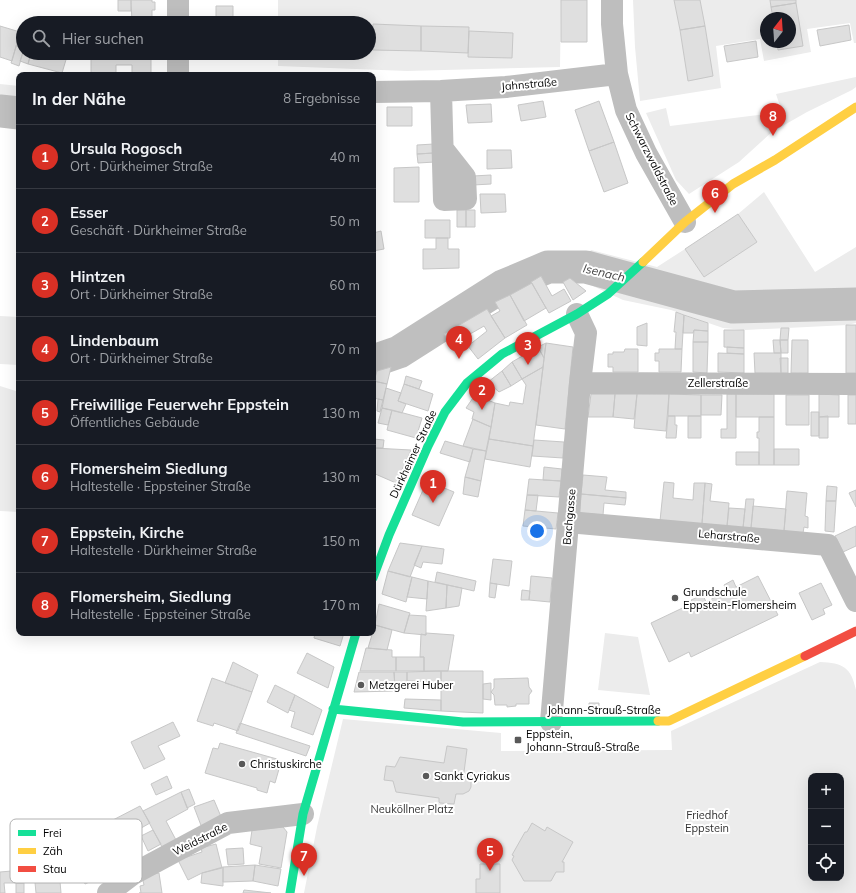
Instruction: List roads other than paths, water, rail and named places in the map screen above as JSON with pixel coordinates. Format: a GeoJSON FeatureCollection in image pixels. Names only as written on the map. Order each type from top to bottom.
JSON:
{"type":"FeatureCollection","features":[{"type":"Feature","properties":{"kind":"main road","name":"Dürkheimer Straße"},"geometry":{"type":"LineString","coordinates":[[376,570],[389,535],[428,446],[446,412],[467,383],[502,354],[577,314],[608,294],[685,222],[733,184],[758,168],[775,160],[856,107]]}},
{"type":"Feature","properties":{"kind":"main road","name":"Johann-Strauß-Straße"},"geometry":{"type":"LineString","coordinates":[[333,709],[463,722],[668,721],[856,632]]}},
{"type":"Feature","properties":{"kind":"main road"},"geometry":{"type":"LineString","coordinates":[[290,893],[303,814],[316,776],[333,709],[355,636]]}},
{"type":"Feature","properties":{"kind":"street"},"geometry":{"type":"LineString","coordinates":[[178,0],[178,16]]}},
{"type":"Feature","properties":{"kind":"street","name":"Schwarzwaldstraße"},"geometry":{"type":"LineString","coordinates":[[612,0],[612,24],[617,74],[626,110],[646,153],[685,222]]}},
{"type":"Feature","properties":{"kind":"street"},"geometry":{"type":"LineString","coordinates":[[178,60],[178,72]]}},
{"type":"Feature","properties":{"kind":"street","name":"Jahnstraße"},"geometry":{"type":"LineString","coordinates":[[376,92],[506,87],[617,74]]}},
{"type":"Feature","properties":{"kind":"street"},"geometry":{"type":"LineString","coordinates":[[441,90],[443,149]]}},
{"type":"Feature","properties":{"kind":"street","name":"Bachgasse"},"geometry":{"type":"LineString","coordinates":[[551,722],[580,383],[586,333],[577,314]]}},
{"type":"Feature","properties":{"kind":"street","name":"Zellerstraße"},"geometry":{"type":"LineString","coordinates":[[580,383],[856,384]]}},
{"type":"Feature","properties":{"kind":"street","name":"Leharstraße"},"geometry":{"type":"LineString","coordinates":[[568,522],[828,545],[856,601]]}},
{"type":"Feature","properties":{"kind":"street","name":"Weidstraße"},"geometry":{"type":"LineString","coordinates":[[142,869],[228,823],[303,814]]}},
{"type":"Feature","properties":{"kind":"street","name":"Weidstraße"},"geometry":{"type":"LineString","coordinates":[[108,893],[121,883]]}},
{"type":"Feature","properties":{"kind":"waterway","name":"Isenach"},"geometry":{"type":"LineString","coordinates":[[0,111],[16,113]]}},
{"type":"Feature","properties":{"kind":"waterway","name":"Isenach"},"geometry":{"type":"LineString","coordinates":[[376,360],[399,352],[503,286],[548,267],[586,267],[733,307],[856,304]]}},
{"type":"Feature","properties":{"kind":"place","name":"Flomersheim, Siedlung"},"geometry":{"type":"Point","coordinates":[773,136]}},
{"type":"Feature","properties":{"kind":"place","name":"Flomersheim Siedlung"},"geometry":{"type":"Point","coordinates":[715,213]}},
{"type":"Feature","properties":{"kind":"place","name":"Lindenbaum"},"geometry":{"type":"Point","coordinates":[459,359]}},
{"type":"Feature","properties":{"kind":"place","name":"Hintzen"},"geometry":{"type":"Point","coordinates":[528,365]}},
{"type":"Feature","properties":{"kind":"place","name":"Esser"},"geometry":{"type":"Point","coordinates":[482,410]}},
{"type":"Feature","properties":{"kind":"place","name":"Ursula Rogosch"},"geometry":{"type":"Point","coordinates":[433,503]}},
{"type":"Feature","properties":{"kind":"place","name":"Grundschule Eppstein-Flomersheim"},"geometry":{"type":"Point","coordinates":[675,598]}},
{"type":"Feature","properties":{"kind":"place","name":"Metzgerei Huber"},"geometry":{"type":"Point","coordinates":[361,685]}},
{"type":"Feature","properties":{"kind":"place","name":"Eppstein, Johann-Strauß-Straße"},"geometry":{"type":"Point","coordinates":[518,740]}},
{"type":"Feature","properties":{"kind":"place","name":"Christuskirche"},"geometry":{"type":"Point","coordinates":[242,764]}},
{"type":"Feature","properties":{"kind":"place","name":"Sankt Cyriakus"},"geometry":{"type":"Point","coordinates":[426,776]}},
{"type":"Feature","properties":{"kind":"place","name":"Freiwillige Feuerwehr Eppstein"},"geometry":{"type":"Point","coordinates":[490,871]}},
{"type":"Feature","properties":{"kind":"place","name":"Eppstein, Kirche"},"geometry":{"type":"Point","coordinates":[304,876]}},
{"type":"Feature","properties":{"kind":"park label","name":"Neuköllner Platz"},"geometry":{"type":"Point","coordinates":[412,809]}},
{"type":"Feature","properties":{"kind":"park label","name":"Friedhof Eppstein"},"geometry":{"type":"Point","coordinates":[707,821]}}]}
